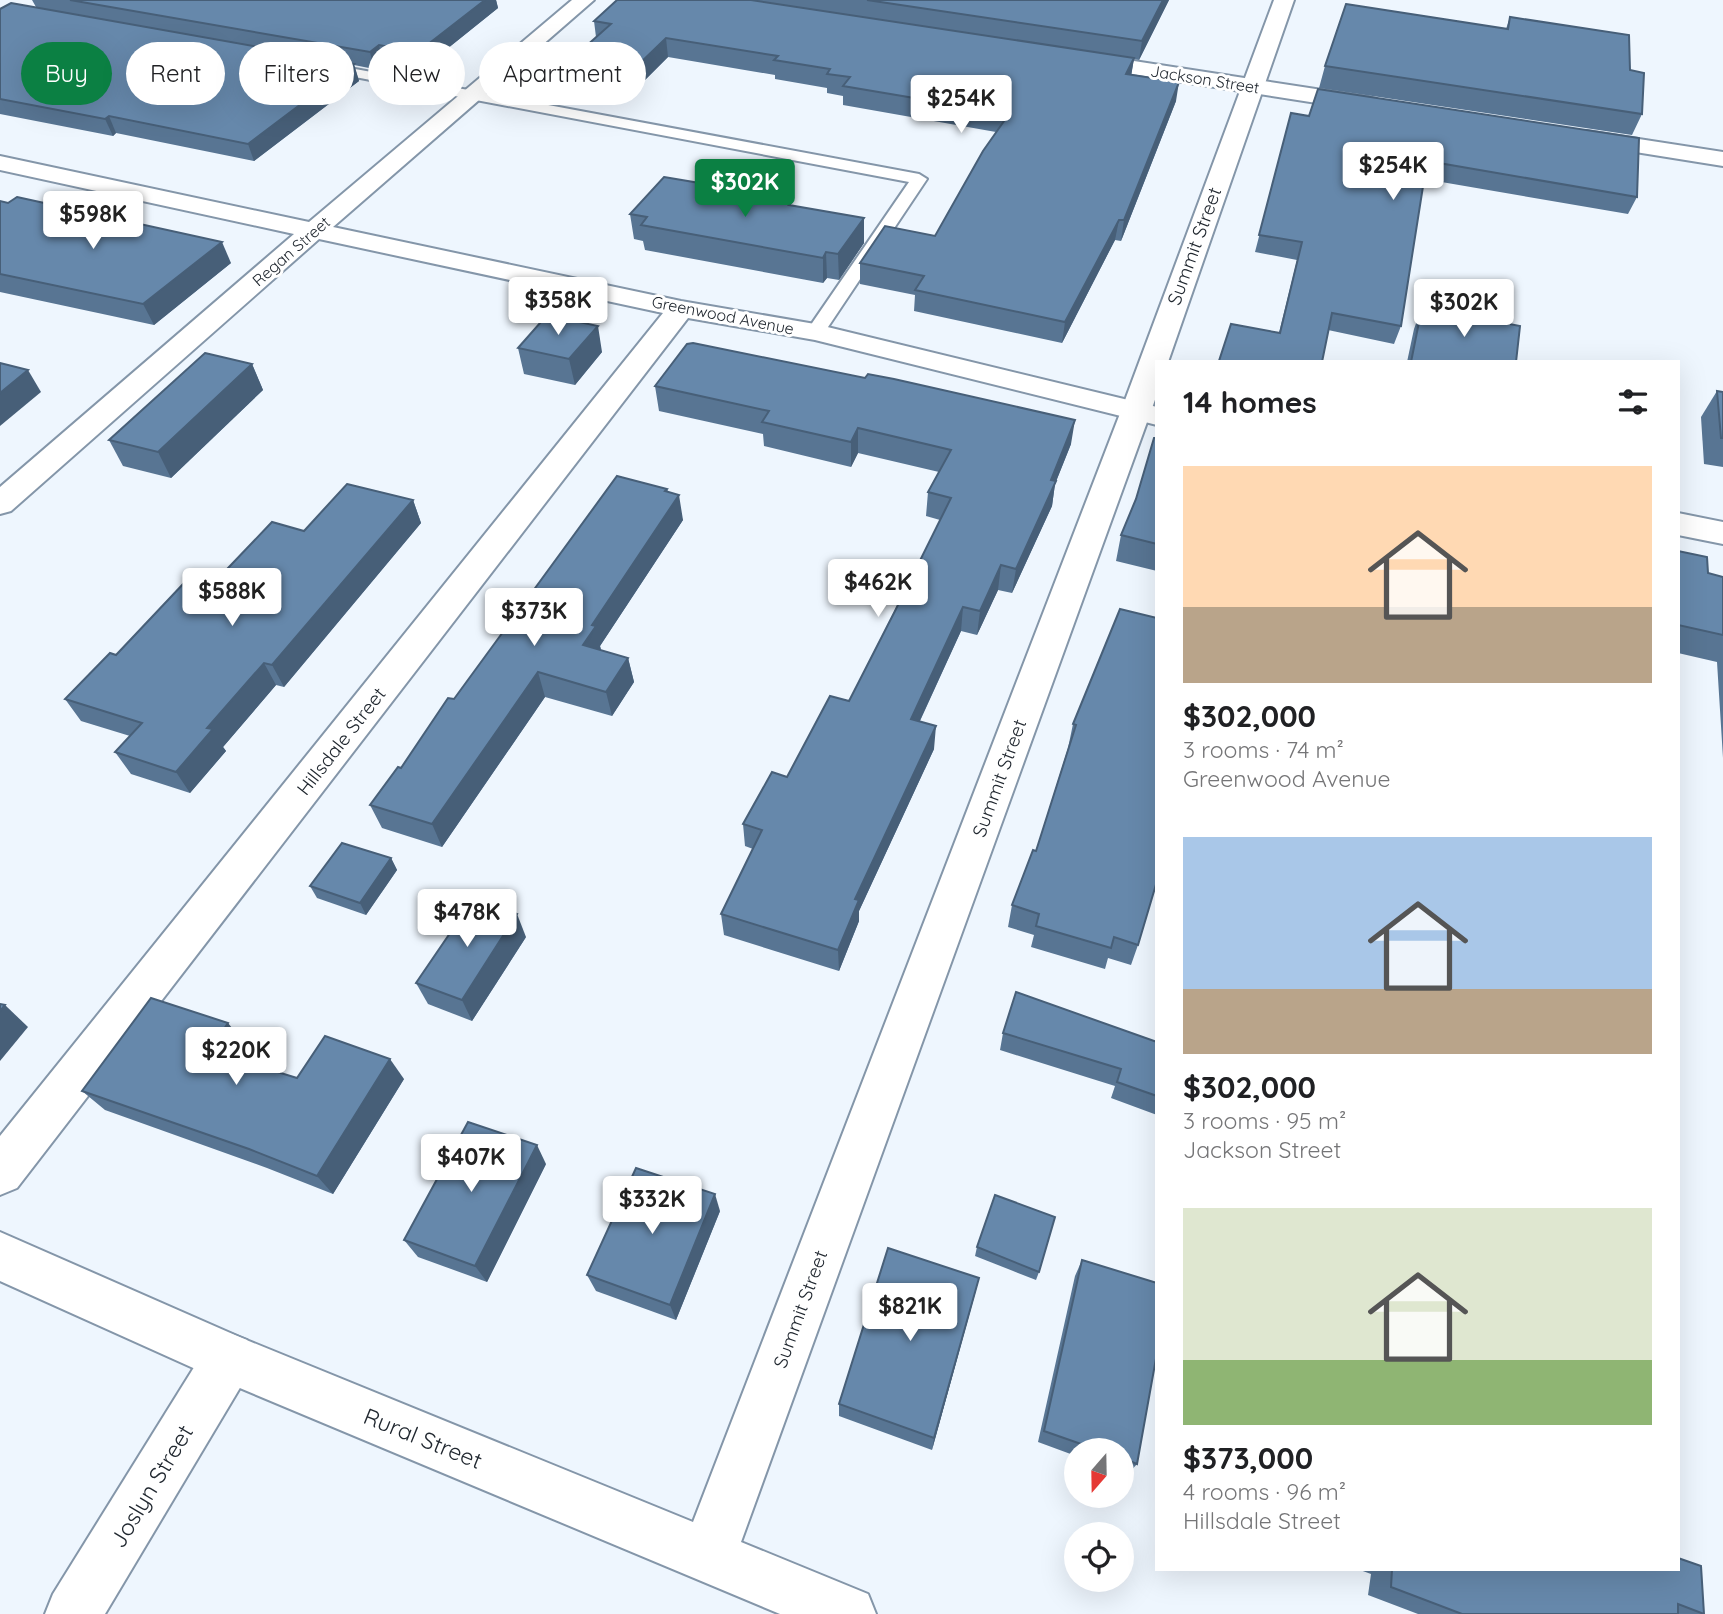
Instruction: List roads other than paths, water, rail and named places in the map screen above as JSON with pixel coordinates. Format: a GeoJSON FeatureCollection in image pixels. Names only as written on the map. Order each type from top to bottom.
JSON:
{"type":"FeatureCollection","features":[{"type":"Feature","properties":{"kind":"street","name":"Regan Street"},"geometry":{"type":"LineString","coordinates":[[0,504],[584,0]]}},
{"type":"Feature","properties":{"kind":"street","name":"Summit Street"},"geometry":{"type":"LineString","coordinates":[[1163,360],[1251,86],[1284,0]]}},
{"type":"Feature","properties":{"kind":"street","name":"Jackson Street"},"geometry":{"type":"LineString","coordinates":[[1059,56],[1386,107]]}},
{"type":"Feature","properties":{"kind":"street"},"geometry":{"type":"LineString","coordinates":[[1561,134],[1723,159]]}},
{"type":"Feature","properties":{"kind":"street","name":"Greenwood Avenue"},"geometry":{"type":"LineString","coordinates":[[0,163],[681,309],[815,332],[1146,413]]}},
{"type":"Feature","properties":{"kind":"street","name":"Hillsdale Street"},"geometry":{"type":"LineString","coordinates":[[0,1172],[681,309]]}},
{"type":"Feature","properties":{"kind":"street","name":"Summit Street"},"geometry":{"type":"LineString","coordinates":[[709,1554],[1155,385]]}},
{"type":"Feature","properties":{"kind":"street"},"geometry":{"type":"LineString","coordinates":[[1680,524],[1723,533]]}},
{"type":"Feature","properties":{"kind":"street","name":"Rural Street"},"geometry":{"type":"LineString","coordinates":[[0,1256],[229,1358],[709,1554],[798,1604],[848,1614]]}},
{"type":"Feature","properties":{"kind":"street","name":"Joslyn Street"},"geometry":{"type":"LineString","coordinates":[[73,1614],[229,1358]]}},
{"type":"Feature","properties":{"kind":"lane"},"geometry":{"type":"LineString","coordinates":[[354,73],[919,179],[815,332]]}}]}
